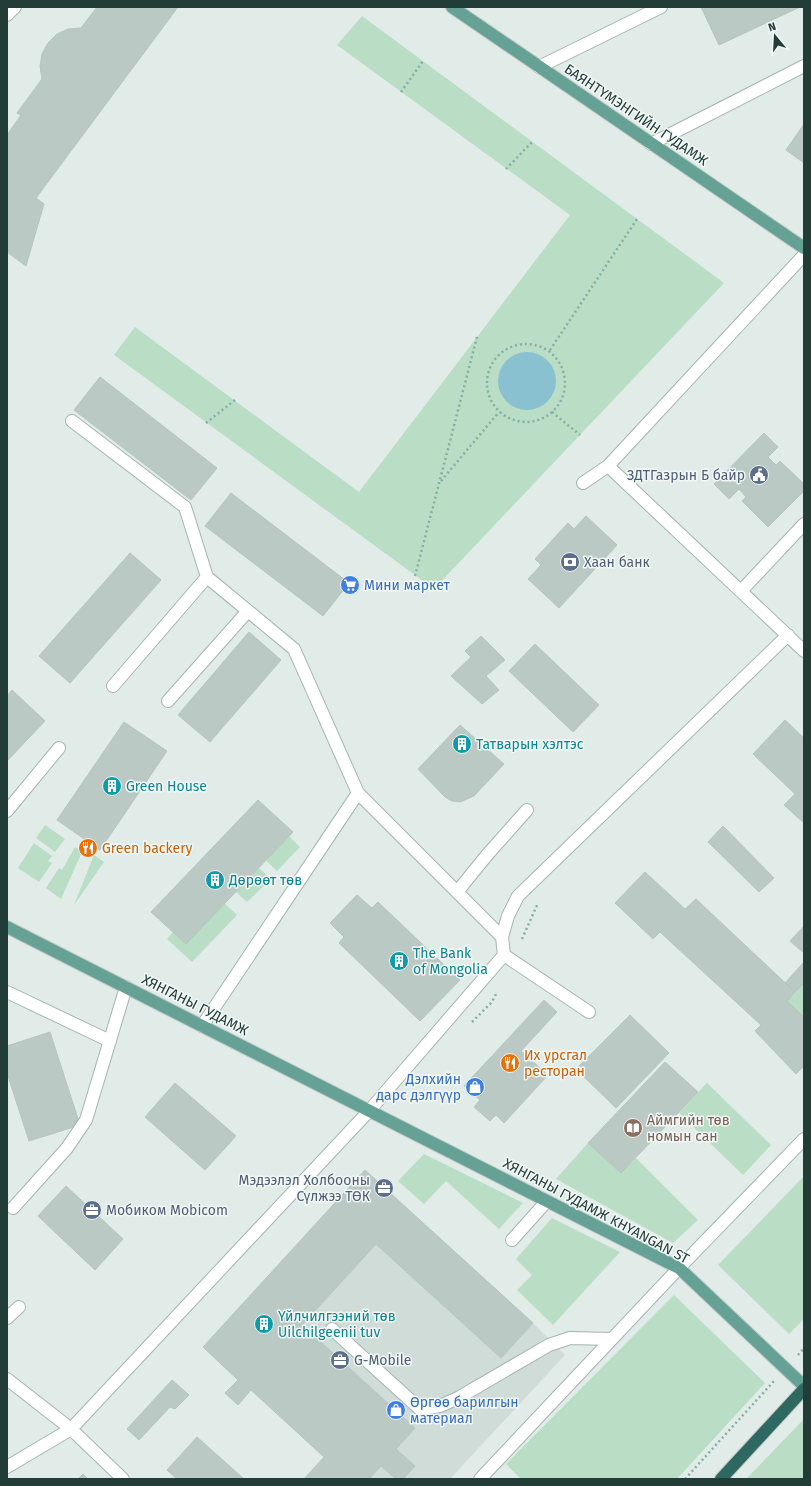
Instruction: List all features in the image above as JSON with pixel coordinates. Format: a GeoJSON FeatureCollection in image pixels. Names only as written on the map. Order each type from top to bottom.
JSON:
{"type":"FeatureCollection","features":[{"type":"Feature","properties":{"kind":"highway"},"geometry":{"type":"LineString","coordinates":[[721,1479],[804,1389]]}},
{"type":"Feature","properties":{"kind":"main road","name":"БАЯНТҮМЭНГИЙН ГУДАМЖ"},"geometry":{"type":"LineString","coordinates":[[452,7],[804,248]]}},
{"type":"Feature","properties":{"kind":"main road","name":"ХЯНГАНЫ ГУДАМЖ"},"geometry":{"type":"LineString","coordinates":[[7,926],[369,1111]]}},
{"type":"Feature","properties":{"kind":"main road","name":"ХЯНГАНЫ ГУДАМЖ KHYANGAN ST"},"geometry":{"type":"LineString","coordinates":[[369,1111],[679,1268],[804,1386]]}},
{"type":"Feature","properties":{"kind":"street"},"geometry":{"type":"LineString","coordinates":[[7,15],[15,7]]}},
{"type":"Feature","properties":{"kind":"street"},"geometry":{"type":"LineString","coordinates":[[539,67],[661,7]]}},
{"type":"Feature","properties":{"kind":"street"},"geometry":{"type":"LineString","coordinates":[[651,144],[804,66]]}},
{"type":"Feature","properties":{"kind":"street"},"geometry":{"type":"LineString","coordinates":[[583,483],[608,466],[804,255]]}},
{"type":"Feature","properties":{"kind":"street"},"geometry":{"type":"LineString","coordinates":[[72,421],[185,507],[207,576],[294,649],[358,792],[502,937],[508,959],[589,1012]]}},
{"type":"Feature","properties":{"kind":"street"},"geometry":{"type":"LineString","coordinates":[[608,466],[804,651]]}},
{"type":"Feature","properties":{"kind":"street"},"geometry":{"type":"LineString","coordinates":[[741,591],[804,524]]}},
{"type":"Feature","properties":{"kind":"street"},"geometry":{"type":"LineString","coordinates":[[113,686],[207,576]]}},
{"type":"Feature","properties":{"kind":"street"},"geometry":{"type":"LineString","coordinates":[[168,701],[248,611]]}},
{"type":"Feature","properties":{"kind":"street"},"geometry":{"type":"LineString","coordinates":[[502,937],[508,916],[518,896],[788,635]]}},
{"type":"Feature","properties":{"kind":"street"},"geometry":{"type":"LineString","coordinates":[[7,811],[59,748]]}},
{"type":"Feature","properties":{"kind":"street"},"geometry":{"type":"LineString","coordinates":[[202,1026],[358,792]]}},
{"type":"Feature","properties":{"kind":"street"},"geometry":{"type":"LineString","coordinates":[[457,892],[486,855],[527,810]]}},
{"type":"Feature","properties":{"kind":"street"},"geometry":{"type":"LineString","coordinates":[[7,1467],[71,1429],[369,1111],[508,959]]}},
{"type":"Feature","properties":{"kind":"street"},"geometry":{"type":"LineString","coordinates":[[13,1208],[67,1148],[86,1120],[126,987]]}},
{"type":"Feature","properties":{"kind":"street"},"geometry":{"type":"LineString","coordinates":[[7,992],[110,1041]]}},
{"type":"Feature","properties":{"kind":"street"},"geometry":{"type":"LineString","coordinates":[[480,1479],[679,1268],[804,1139]]}},
{"type":"Feature","properties":{"kind":"street"},"geometry":{"type":"LineString","coordinates":[[512,1240],[547,1201]]}},
{"type":"Feature","properties":{"kind":"street"},"geometry":{"type":"LineString","coordinates":[[7,1318],[19,1307]]}},
{"type":"Feature","properties":{"kind":"street"},"geometry":{"type":"LineString","coordinates":[[332,1330],[420,1409],[440,1406],[458,1398],[549,1345],[570,1338],[612,1340]]}},
{"type":"Feature","properties":{"kind":"street"},"geometry":{"type":"LineString","coordinates":[[7,1379],[71,1429],[123,1479]]}},
{"type":"Feature","properties":{"kind":"path"},"geometry":{"type":"LineString","coordinates":[[401,92],[423,61]]}},
{"type":"Feature","properties":{"kind":"path"},"geometry":{"type":"LineString","coordinates":[[506,169],[532,142]]}},
{"type":"Feature","properties":{"kind":"path"},"geometry":{"type":"LineString","coordinates":[[550,350],[637,219]]}},
{"type":"Feature","properties":{"kind":"path"},"geometry":{"type":"LineString","coordinates":[[415,576],[477,337]]}},
{"type":"Feature","properties":{"kind":"path"},"geometry":{"type":"LineString","coordinates":[[525,343],[538,344],[550,350],[559,359],[565,371],[566,384],[564,396],[552,412],[548,416],[536,421],[523,422],[510,419],[499,412],[491,401],[487,389],[487,375],[492,363],[500,353],[512,346],[525,343]]}},
{"type":"Feature","properties":{"kind":"path"},"geometry":{"type":"LineString","coordinates":[[206,423],[235,400]]}},
{"type":"Feature","properties":{"kind":"path"},"geometry":{"type":"LineString","coordinates":[[439,482],[499,412]]}},
{"type":"Feature","properties":{"kind":"path"},"geometry":{"type":"LineString","coordinates":[[552,412],[580,435]]}},
{"type":"Feature","properties":{"kind":"path"},"geometry":{"type":"LineString","coordinates":[[508,959],[539,900]]}},
{"type":"Feature","properties":{"kind":"path"},"geometry":{"type":"LineString","coordinates":[[469,1025],[492,1002],[498,989]]}},
{"type":"Feature","properties":{"kind":"path"},"geometry":{"type":"LineString","coordinates":[[686,1479],[786,1368]]}},
{"type":"Feature","properties":{"kind":"shaded area"},"geometry":{"type":"Polygon","coordinates":[[[376,1244],[533,1323],[565,1355],[450,1479],[403,1479],[415,1466],[396,1449],[415,1428],[302,1325],[376,1244]]]}},
{"type":"Feature","properties":{"kind":"shaded area"},"geometry":{"type":"Polygon","coordinates":[[[381,1466],[396,1479],[369,1479],[381,1466]]]}},
{"type":"Feature","properties":{"kind":"green space"},"geometry":{"type":"Polygon","coordinates":[[[362,16],[724,283],[434,589],[114,355],[135,327],[359,492],[570,215],[337,45],[362,16]]]}},
{"type":"Feature","properties":{"kind":"green space"},"geometry":{"type":"Polygon","coordinates":[[[45,825],[65,839],[55,852],[36,838],[45,825]]]}},
{"type":"Feature","properties":{"kind":"green space"},"geometry":{"type":"Polygon","coordinates":[[[289,836],[300,847],[277,871],[266,860],[289,836]]]}},
{"type":"Feature","properties":{"kind":"green space"},"geometry":{"type":"Polygon","coordinates":[[[34,843],[52,856],[48,861],[52,863],[39,882],[18,868],[34,843]]]}},
{"type":"Feature","properties":{"kind":"green space"},"geometry":{"type":"Polygon","coordinates":[[[75,847],[82,852],[61,899],[46,888],[59,868],[62,870],[75,847]]]}},
{"type":"Feature","properties":{"kind":"green space"},"geometry":{"type":"Polygon","coordinates":[[[94,855],[104,862],[74,905],[94,855]]]}},
{"type":"Feature","properties":{"kind":"green space"},"geometry":{"type":"Polygon","coordinates":[[[259,868],[271,879],[247,902],[236,892],[259,868]]]}},
{"type":"Feature","properties":{"kind":"green space"},"geometry":{"type":"Polygon","coordinates":[[[224,903],[237,915],[192,962],[167,939],[173,932],[186,944],[224,903]]]}},
{"type":"Feature","properties":{"kind":"green space"},"geometry":{"type":"Polygon","coordinates":[[[804,983],[804,1017],[787,1001],[804,983]]]}},
{"type":"Feature","properties":{"kind":"green space"},"geometry":{"type":"Polygon","coordinates":[[[707,1083],[771,1145],[743,1175],[679,1113],[707,1083]]]}},
{"type":"Feature","properties":{"kind":"green space"},"geometry":{"type":"Polygon","coordinates":[[[588,1143],[621,1173],[636,1158],[698,1220],[673,1243],[556,1179],[588,1143]]]}},
{"type":"Feature","properties":{"kind":"green space"},"geometry":{"type":"Polygon","coordinates":[[[424,1154],[523,1203],[499,1229],[446,1181],[424,1204],[398,1181],[424,1154]]]}},
{"type":"Feature","properties":{"kind":"green space"},"geometry":{"type":"Polygon","coordinates":[[[804,1176],[804,1319],[789,1334],[718,1265],[804,1176]]]}},
{"type":"Feature","properties":{"kind":"green space"},"geometry":{"type":"Polygon","coordinates":[[[552,1218],[620,1252],[553,1325],[517,1290],[532,1275],[516,1259],[552,1218]]]}},
{"type":"Feature","properties":{"kind":"green space"},"geometry":{"type":"Polygon","coordinates":[[[674,1295],[765,1383],[677,1479],[521,1479],[506,1464],[674,1295]]]}},
{"type":"Feature","properties":{"kind":"green space"},"geometry":{"type":"Polygon","coordinates":[[[804,1419],[804,1479],[746,1479],[804,1419]]]}},
{"type":"Feature","properties":{"kind":"water"},"geometry":{"type":"Polygon","coordinates":[[[527,352],[543,357],[551,365],[556,381],[551,397],[543,405],[527,410],[511,405],[503,397],[498,381],[503,365],[511,357],[527,352]]]}},
{"type":"Feature","properties":{"kind":"building"},"geometry":{"type":"Polygon","coordinates":[[[97,7],[178,7],[36,198],[44,204],[26,266],[7,252],[7,135],[21,115],[17,113],[42,79],[40,66],[42,54],[48,43],[57,34],[68,29],[81,28],[97,7]]]}},
{"type":"Feature","properties":{"kind":"building"},"geometry":{"type":"Polygon","coordinates":[[[701,7],[800,7],[719,45],[701,7]]]}},
{"type":"Feature","properties":{"kind":"building"},"geometry":{"type":"Polygon","coordinates":[[[804,124],[804,163],[786,150],[804,124]]]}},
{"type":"Feature","properties":{"kind":"building"},"geometry":{"type":"Polygon","coordinates":[[[100,377],[217,468],[191,500],[74,410],[100,377]]]}},
{"type":"Feature","properties":{"kind":"building","name":"ЗДТГазрын Б байр"},"geometry":{"type":"Polygon","coordinates":[[[764,433],[778,447],[768,457],[776,465],[780,461],[804,484],[804,491],[768,527],[742,501],[746,497],[739,489],[729,499],[714,484],[764,433]]]}},
{"type":"Feature","properties":{"kind":"building"},"geometry":{"type":"Polygon","coordinates":[[[231,493],[349,583],[323,616],[205,526],[231,493]]]}},
{"type":"Feature","properties":{"kind":"building","name":"Хаан банк"},"geometry":{"type":"Polygon","coordinates":[[[586,516],[617,545],[559,608],[528,579],[541,565],[535,559],[568,523],[574,529],[586,516]]]}},
{"type":"Feature","properties":{"kind":"building"},"geometry":{"type":"Polygon","coordinates":[[[130,553],[161,580],[70,683],[39,656],[130,553]]]}},
{"type":"Feature","properties":{"kind":"building"},"geometry":{"type":"Polygon","coordinates":[[[249,632],[281,660],[210,742],[178,715],[249,632]]]}},
{"type":"Feature","properties":{"kind":"building"},"geometry":{"type":"Polygon","coordinates":[[[481,636],[505,660],[486,676],[499,690],[482,704],[451,676],[471,657],[465,651],[481,636]]]}},
{"type":"Feature","properties":{"kind":"building"},"geometry":{"type":"Polygon","coordinates":[[[535,644],[599,705],[573,732],[509,671],[535,644]]]}},
{"type":"Feature","properties":{"kind":"building"},"geometry":{"type":"Polygon","coordinates":[[[12,690],[45,721],[7,761],[7,696],[12,690]]]}},
{"type":"Feature","properties":{"kind":"building"},"geometry":{"type":"Polygon","coordinates":[[[785,720],[804,738],[804,823],[784,805],[795,794],[753,754],[785,720]]]}},
{"type":"Feature","properties":{"kind":"building","name":"Green House"},"geometry":{"type":"Polygon","coordinates":[[[124,722],[167,751],[100,850],[57,820],[124,722]]]}},
{"type":"Feature","properties":{"kind":"building","name":"Татварын хэлтэс"},"geometry":{"type":"Polygon","coordinates":[[[460,725],[504,764],[474,796],[460,802],[452,801],[445,797],[418,769],[460,725]]]}},
{"type":"Feature","properties":{"kind":"building","name":"Дөрөөт төв"},"geometry":{"type":"Polygon","coordinates":[[[258,800],[293,832],[186,944],[151,912],[258,800]]]}},
{"type":"Feature","properties":{"kind":"building"},"geometry":{"type":"Polygon","coordinates":[[[723,826],[774,878],[759,892],[708,842],[723,826]]]}},
{"type":"Feature","properties":{"kind":"building"},"geometry":{"type":"Polygon","coordinates":[[[645,872],[685,909],[696,899],[795,992],[787,1001],[804,1017],[804,1066],[796,1074],[755,1031],[761,1025],[660,932],[653,939],[615,903],[645,872]]]}},
{"type":"Feature","properties":{"kind":"building","name":"The Bank of Mongolia"},"geometry":{"type":"Polygon","coordinates":[[[357,895],[372,908],[378,902],[460,980],[420,1021],[339,943],[344,937],[330,923],[357,895]]]}},
{"type":"Feature","properties":{"kind":"building"},"geometry":{"type":"Polygon","coordinates":[[[804,926],[804,953],[790,941],[804,926]]]}},
{"type":"Feature","properties":{"kind":"building"},"geometry":{"type":"Polygon","coordinates":[[[804,962],[804,983],[795,992],[785,983],[804,962]]]}},
{"type":"Feature","properties":{"kind":"building","name":"Их урсгал ресторан"},"geometry":{"type":"Polygon","coordinates":[[[544,1000],[557,1012],[521,1051],[548,1075],[504,1123],[496,1115],[490,1121],[474,1107],[480,1100],[464,1086],[544,1000]]]}},
{"type":"Feature","properties":{"kind":"building"},"geometry":{"type":"Polygon","coordinates":[[[630,1015],[669,1053],[616,1108],[576,1069],[630,1015]]]}},
{"type":"Feature","properties":{"kind":"building"},"geometry":{"type":"Polygon","coordinates":[[[50,1032],[80,1125],[29,1141],[7,1073],[7,1046],[50,1032]]]}},
{"type":"Feature","properties":{"kind":"building","name":"Аймгийн төв номын сан"},"geometry":{"type":"Polygon","coordinates":[[[665,1062],[698,1092],[621,1173],[588,1143],[665,1062]]]}},
{"type":"Feature","properties":{"kind":"building"},"geometry":{"type":"Polygon","coordinates":[[[175,1083],[236,1136],[205,1170],[145,1117],[175,1083]]]}},
{"type":"Feature","properties":{"kind":"building","name":"Үйлчилгээний төв Uilchilgeenii tuv"},"geometry":{"type":"Polygon","coordinates":[[[365,1170],[533,1323],[501,1358],[376,1244],[302,1325],[415,1428],[396,1449],[415,1466],[403,1479],[396,1479],[381,1466],[369,1479],[304,1479],[324,1457],[251,1390],[238,1405],[225,1393],[238,1380],[203,1347],[365,1170]]]}},
{"type":"Feature","properties":{"kind":"building"},"geometry":{"type":"Polygon","coordinates":[[[66,1186],[123,1239],[95,1270],[38,1216],[66,1186]]]}},
{"type":"Feature","properties":{"kind":"building"},"geometry":{"type":"Polygon","coordinates":[[[172,1380],[189,1395],[175,1409],[170,1407],[139,1440],[127,1429],[172,1380]]]}},
{"type":"Feature","properties":{"kind":"building"},"geometry":{"type":"Polygon","coordinates":[[[197,1437],[244,1479],[177,1479],[167,1470],[197,1437]]]}},
{"type":"Feature","properties":{"kind":"building"},"geometry":{"type":"Polygon","coordinates":[[[83,1474],[88,1479],[78,1479],[83,1474]]]}},
{"type":"Feature","properties":{"kind":"place","name":"ЗДТГазрын Б байр"},"geometry":{"type":"Point","coordinates":[759,475]}},
{"type":"Feature","properties":{"kind":"place","name":"Хаан банк"},"geometry":{"type":"Point","coordinates":[570,562]}},
{"type":"Feature","properties":{"kind":"place","name":"Мини маркет"},"geometry":{"type":"Point","coordinates":[350,585]}},
{"type":"Feature","properties":{"kind":"place","name":"Татварын хэлтэс"},"geometry":{"type":"Point","coordinates":[462,744]}},
{"type":"Feature","properties":{"kind":"place","name":"Green House"},"geometry":{"type":"Point","coordinates":[112,786]}},
{"type":"Feature","properties":{"kind":"place","name":"Green backery"},"geometry":{"type":"Point","coordinates":[88,848]}},
{"type":"Feature","properties":{"kind":"place","name":"Дөрөөт төв"},"geometry":{"type":"Point","coordinates":[215,880]}},
{"type":"Feature","properties":{"kind":"place","name":"The Bank of Mongolia"},"geometry":{"type":"Point","coordinates":[399,961]}},
{"type":"Feature","properties":{"kind":"place","name":"Их урсгал ресторан"},"geometry":{"type":"Point","coordinates":[510,1063]}},
{"type":"Feature","properties":{"kind":"place","name":"Дэлхийн дарс дэлгүүр"},"geometry":{"type":"Point","coordinates":[475,1087]}},
{"type":"Feature","properties":{"kind":"place","name":"Аймгийн төв номын сан"},"geometry":{"type":"Point","coordinates":[633,1128]}},
{"type":"Feature","properties":{"kind":"place","name":"Мэдээлэл Холбооны Сүлжээ ТӨК"},"geometry":{"type":"Point","coordinates":[384,1188]}},
{"type":"Feature","properties":{"kind":"place","name":"Мобиком Mobicom"},"geometry":{"type":"Point","coordinates":[92,1210]}},
{"type":"Feature","properties":{"kind":"place","name":"Үйлчилгээний төв Uilchilgeenii tuv"},"geometry":{"type":"Point","coordinates":[264,1324]}},
{"type":"Feature","properties":{"kind":"place","name":"G-Mobile"},"geometry":{"type":"Point","coordinates":[340,1360]}},
{"type":"Feature","properties":{"kind":"place","name":"Өргөө барилгын материал"},"geometry":{"type":"Point","coordinates":[396,1410]}}]}
